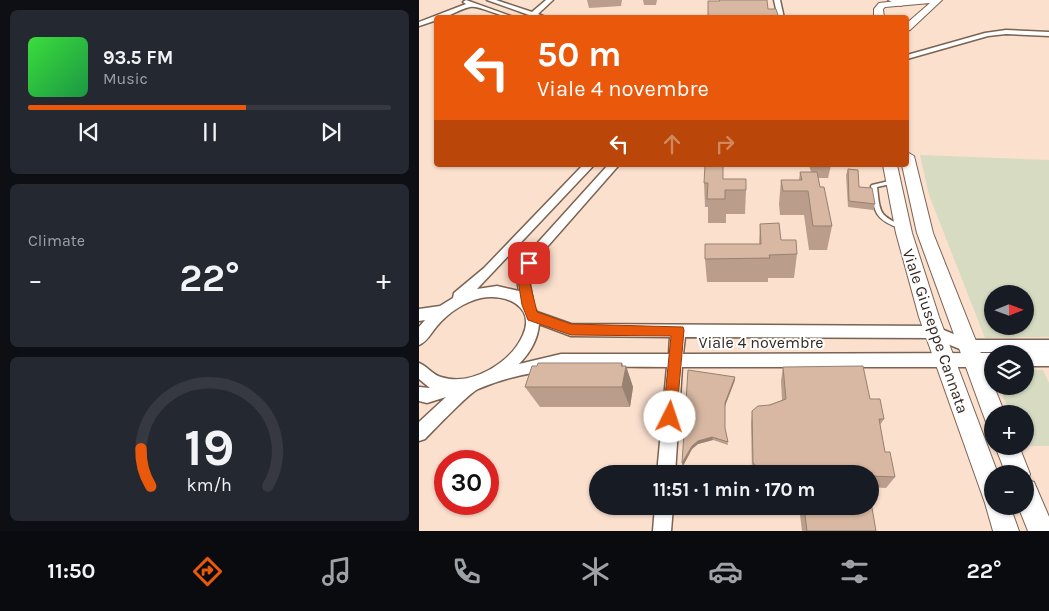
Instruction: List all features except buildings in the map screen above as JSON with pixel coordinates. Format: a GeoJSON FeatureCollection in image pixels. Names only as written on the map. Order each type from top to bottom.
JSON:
{"type":"FeatureCollection","features":[{"type":"Feature","properties":{"kind":"street"},"geometry":{"type":"LineString","coordinates":[[459,0],[504,15]]}},
{"type":"Feature","properties":{"kind":"street"},"geometry":{"type":"LineString","coordinates":[[490,0],[529,15]]}},
{"type":"Feature","properties":{"kind":"street"},"geometry":{"type":"LineString","coordinates":[[533,15],[550,0]]}},
{"type":"Feature","properties":{"kind":"street"},"geometry":{"type":"LineString","coordinates":[[777,0],[780,15]]}},
{"type":"Feature","properties":{"kind":"street"},"geometry":{"type":"LineString","coordinates":[[879,15],[878,9],[881,5],[898,1],[933,0]]}},
{"type":"Feature","properties":{"kind":"street"},"geometry":{"type":"LineString","coordinates":[[909,26],[939,0]]}},
{"type":"Feature","properties":{"kind":"street"},"geometry":{"type":"LineString","coordinates":[[898,1],[918,10],[917,17]]}},
{"type":"Feature","properties":{"kind":"street"},"geometry":{"type":"LineString","coordinates":[[441,15],[472,4]]}},
{"type":"Feature","properties":{"kind":"street"},"geometry":{"type":"LineString","coordinates":[[422,22],[434,18]]}},
{"type":"Feature","properties":{"kind":"street"},"geometry":{"type":"LineString","coordinates":[[909,55],[996,33],[1049,34]]}},
{"type":"Feature","properties":{"kind":"street"},"geometry":{"type":"LineString","coordinates":[[909,49],[929,50]]}},
{"type":"Feature","properties":{"kind":"street"},"geometry":{"type":"LineString","coordinates":[[447,307],[488,271],[587,167]]}},
{"type":"Feature","properties":{"kind":"street"},"geometry":{"type":"LineString","coordinates":[[419,394],[427,396],[443,393],[491,377],[510,364],[525,348],[532,331],[530,310],[522,274],[536,252],[612,167]]}},
{"type":"Feature","properties":{"kind":"street","name":"Viale Giuseppe Cannata"},"geometry":{"type":"LineString","coordinates":[[902,167],[897,180],[903,227],[934,332],[984,469]]}},
{"type":"Feature","properties":{"kind":"street","name":"Viale Giuseppe Cannata"},"geometry":{"type":"LineString","coordinates":[[897,180],[925,233],[991,405]]}},
{"type":"Feature","properties":{"kind":"street","name":"Viale 4 novembre"},"geometry":{"type":"LineString","coordinates":[[422,323],[447,307],[470,296],[487,292],[504,292],[518,296],[530,310],[571,330],[934,332],[970,353]]}},
{"type":"Feature","properties":{"kind":"street"},"geometry":{"type":"LineString","coordinates":[[419,339],[422,323]]}},
{"type":"Feature","properties":{"kind":"street"},"geometry":{"type":"LineString","coordinates":[[667,465],[678,330]]}},
{"type":"Feature","properties":{"kind":"street"},"geometry":{"type":"LineString","coordinates":[[970,353],[1049,346]]}},
{"type":"Feature","properties":{"kind":"street"},"geometry":{"type":"LineString","coordinates":[[970,353],[984,357]]}},
{"type":"Feature","properties":{"kind":"street","name":"Viale 4 novembre"},"geometry":{"type":"LineString","coordinates":[[491,377],[561,361],[945,360],[970,353]]}},
{"type":"Feature","properties":{"kind":"street"},"geometry":{"type":"LineString","coordinates":[[1034,360],[1049,359]]}},
{"type":"Feature","properties":{"kind":"street"},"geometry":{"type":"LineString","coordinates":[[419,370],[425,378],[439,385],[464,386]]}},
{"type":"Feature","properties":{"kind":"street"},"geometry":{"type":"LineString","coordinates":[[419,433],[464,386]]}},
{"type":"Feature","properties":{"kind":"street"},"geometry":{"type":"LineString","coordinates":[[1034,514],[1041,531]]}},
{"type":"Feature","properties":{"kind":"street"},"geometry":{"type":"LineString","coordinates":[[662,531],[663,515]]}},
{"type":"Feature","properties":{"kind":"street"},"geometry":{"type":"LineString","coordinates":[[1000,515],[1006,531]]}},
{"type":"Feature","properties":{"kind":"green space"},"geometry":{"type":"Polygon","coordinates":[[[920,155],[1049,160],[1049,337],[985,338],[929,195],[920,155]]]}},
{"type":"Feature","properties":{"kind":"green space"},"geometry":{"type":"Polygon","coordinates":[[[1034,370],[1043,370],[1049,383],[1049,446],[1034,446],[1034,405],[1006,405],[1003,395],[1034,395],[1034,370]]]}},
{"type":"Feature","properties":{"kind":"route"},"geometry":{"type":"LineString","coordinates":[[529,263],[522,274],[528,305],[533,316],[571,330],[678,330],[670,417]]}}]}
